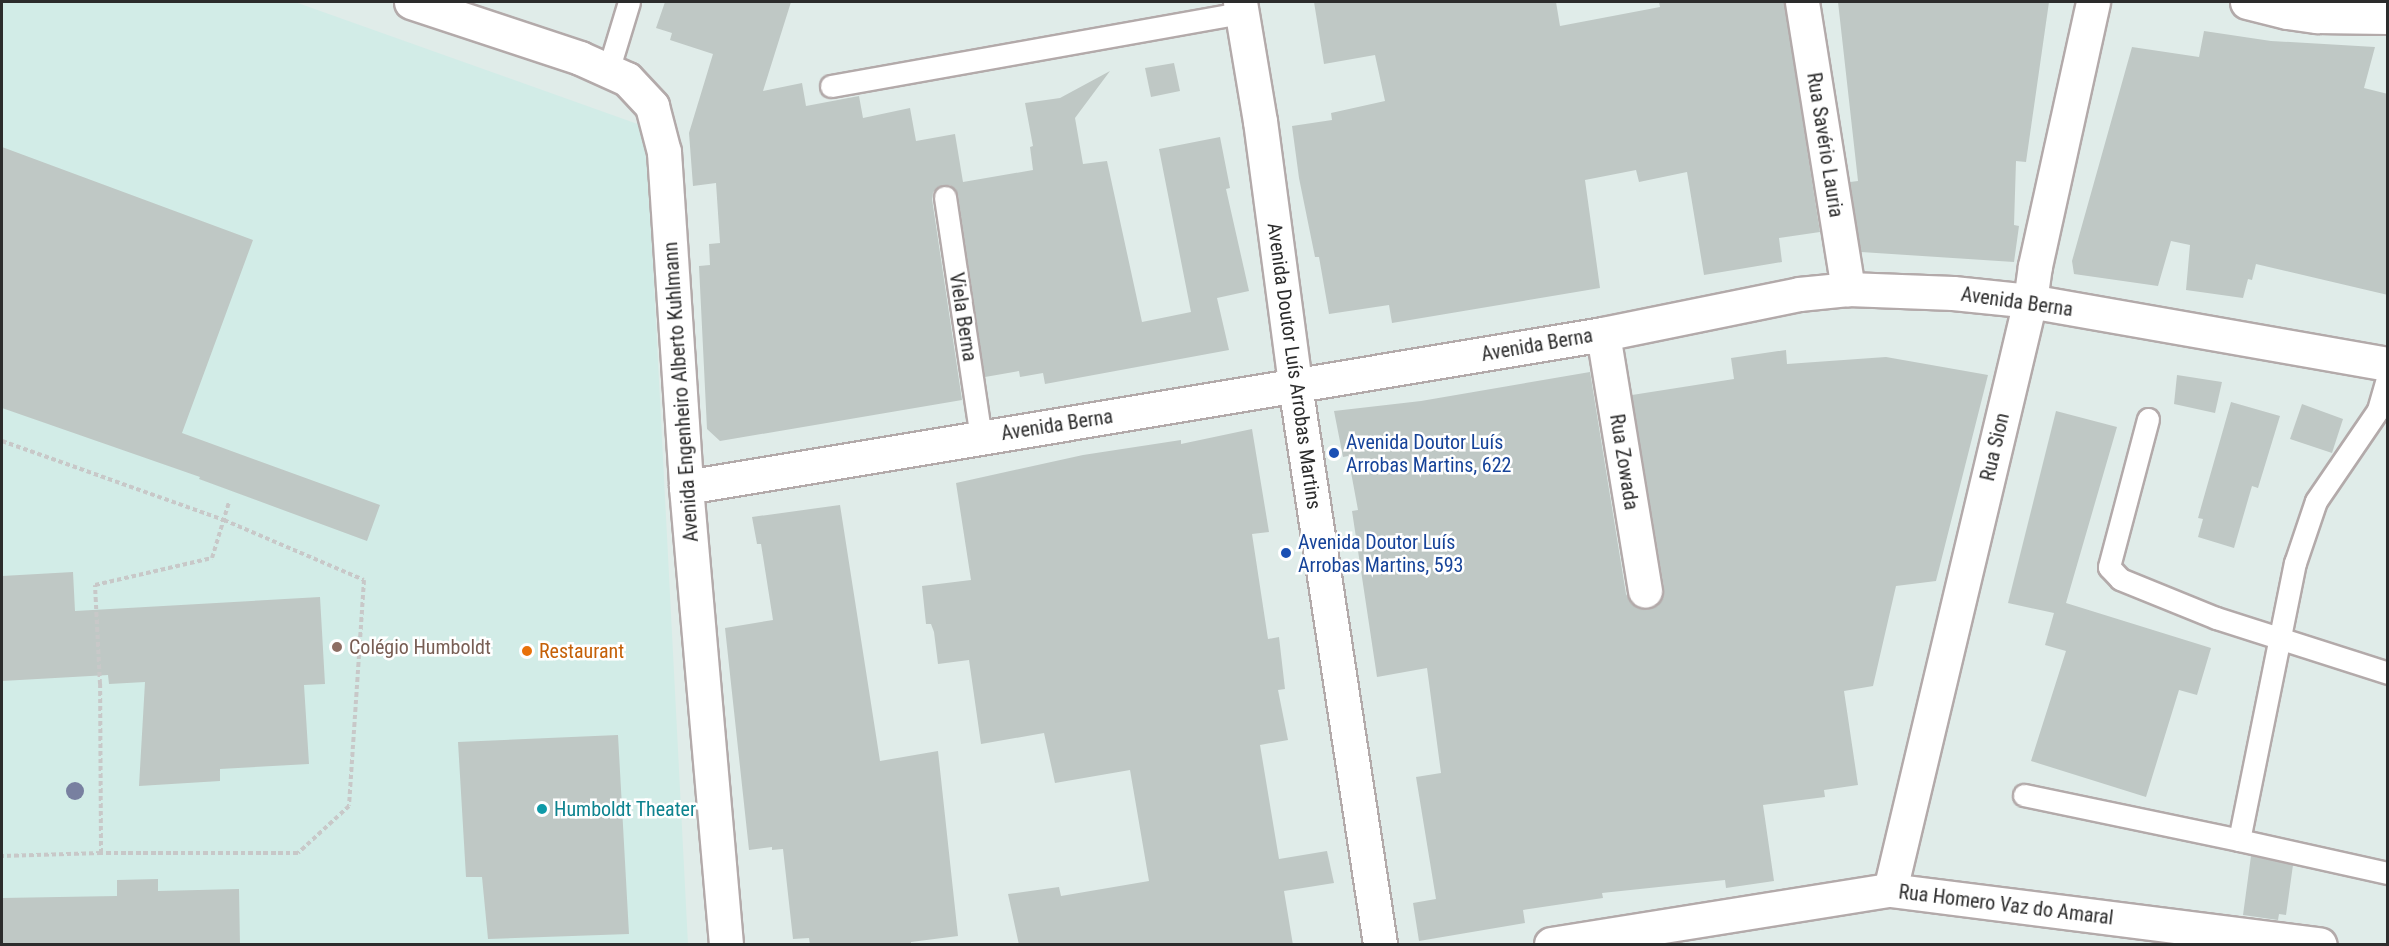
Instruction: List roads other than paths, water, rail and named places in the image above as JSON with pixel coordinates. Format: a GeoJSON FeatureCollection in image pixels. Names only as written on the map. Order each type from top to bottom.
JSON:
{"type":"FeatureCollection","features":[{"type":"Feature","properties":{"kind":"street","name":"Rua Savério Lauria"},"geometry":{"type":"LineString","coordinates":[[1802,2],[1848,288]]}},
{"type":"Feature","properties":{"kind":"street","name":"Rua Sion"},"geometry":{"type":"LineString","coordinates":[[1890,890],[2030,301],[2035,266],[2092,2]]}},
{"type":"Feature","properties":{"kind":"street"},"geometry":{"type":"LineString","coordinates":[[2247,2],[2287,12],[2318,16],[2388,17]]}},
{"type":"Feature","properties":{"kind":"street","name":"Avenida Engenheiro Alberto Kuhlmann"},"geometry":{"type":"LineString","coordinates":[[420,3],[580,58],[627,79],[652,106],[664,152],[686,487],[726,945]]}},
{"type":"Feature","properties":{"kind":"street","name":"Avenida Doutor Luís Arrobas Martins"},"geometry":{"type":"LineString","coordinates":[[1240,7],[1260,121],[1295,385],[1380,945]]}},
{"type":"Feature","properties":{"kind":"street","name":"Avenida Berna"},"geometry":{"type":"LineString","coordinates":[[686,487],[1603,334],[1799,294],[1848,288],[1953,293],[2030,301],[2388,364]]}},
{"type":"Feature","properties":{"kind":"street","name":"Rua Zowada"},"geometry":{"type":"LineString","coordinates":[[1603,334],[1645,591]]}},
{"type":"Feature","properties":{"kind":"street","name":"Rua Homero Vaz do Amaral"},"geometry":{"type":"LineString","coordinates":[[1571,943],[1890,890],[2320,945]]}},
{"type":"Feature","properties":{"kind":"lane"},"geometry":{"type":"LineString","coordinates":[[608,71],[629,2]]}},
{"type":"Feature","properties":{"kind":"lane"},"geometry":{"type":"LineString","coordinates":[[831,86],[1240,7]]}},
{"type":"Feature","properties":{"kind":"lane","name":"Viela Berna"},"geometry":{"type":"LineString","coordinates":[[945,197],[981,438]]}},
{"type":"Feature","properties":{"kind":"lane"},"geometry":{"type":"LineString","coordinates":[[2239,840],[2295,563],[2316,501],[2378,410],[2388,375]]}},
{"type":"Feature","properties":{"kind":"lane"},"geometry":{"type":"LineString","coordinates":[[2148,419],[2109,567],[2120,579],[2216,618],[2388,673]]}},
{"type":"Feature","properties":{"kind":"lane"},"geometry":{"type":"LineString","coordinates":[[2024,795],[2388,873]]}},
{"type":"Feature","properties":{"kind":"place","name":"Avenida Doutor Luís Arrobas Martins, 622"},"geometry":{"type":"Point","coordinates":[1334,453]}},
{"type":"Feature","properties":{"kind":"place","name":"Avenida Doutor Luís Arrobas Martins, 593"},"geometry":{"type":"Point","coordinates":[1286,553]}},
{"type":"Feature","properties":{"kind":"place","name":"Colégio Humboldt"},"geometry":{"type":"Point","coordinates":[337,647]}},
{"type":"Feature","properties":{"kind":"place","name":"Restaurant"},"geometry":{"type":"Point","coordinates":[527,651]}},
{"type":"Feature","properties":{"kind":"place","name":"Humboldt Theater"},"geometry":{"type":"Point","coordinates":[542,809]}}]}
